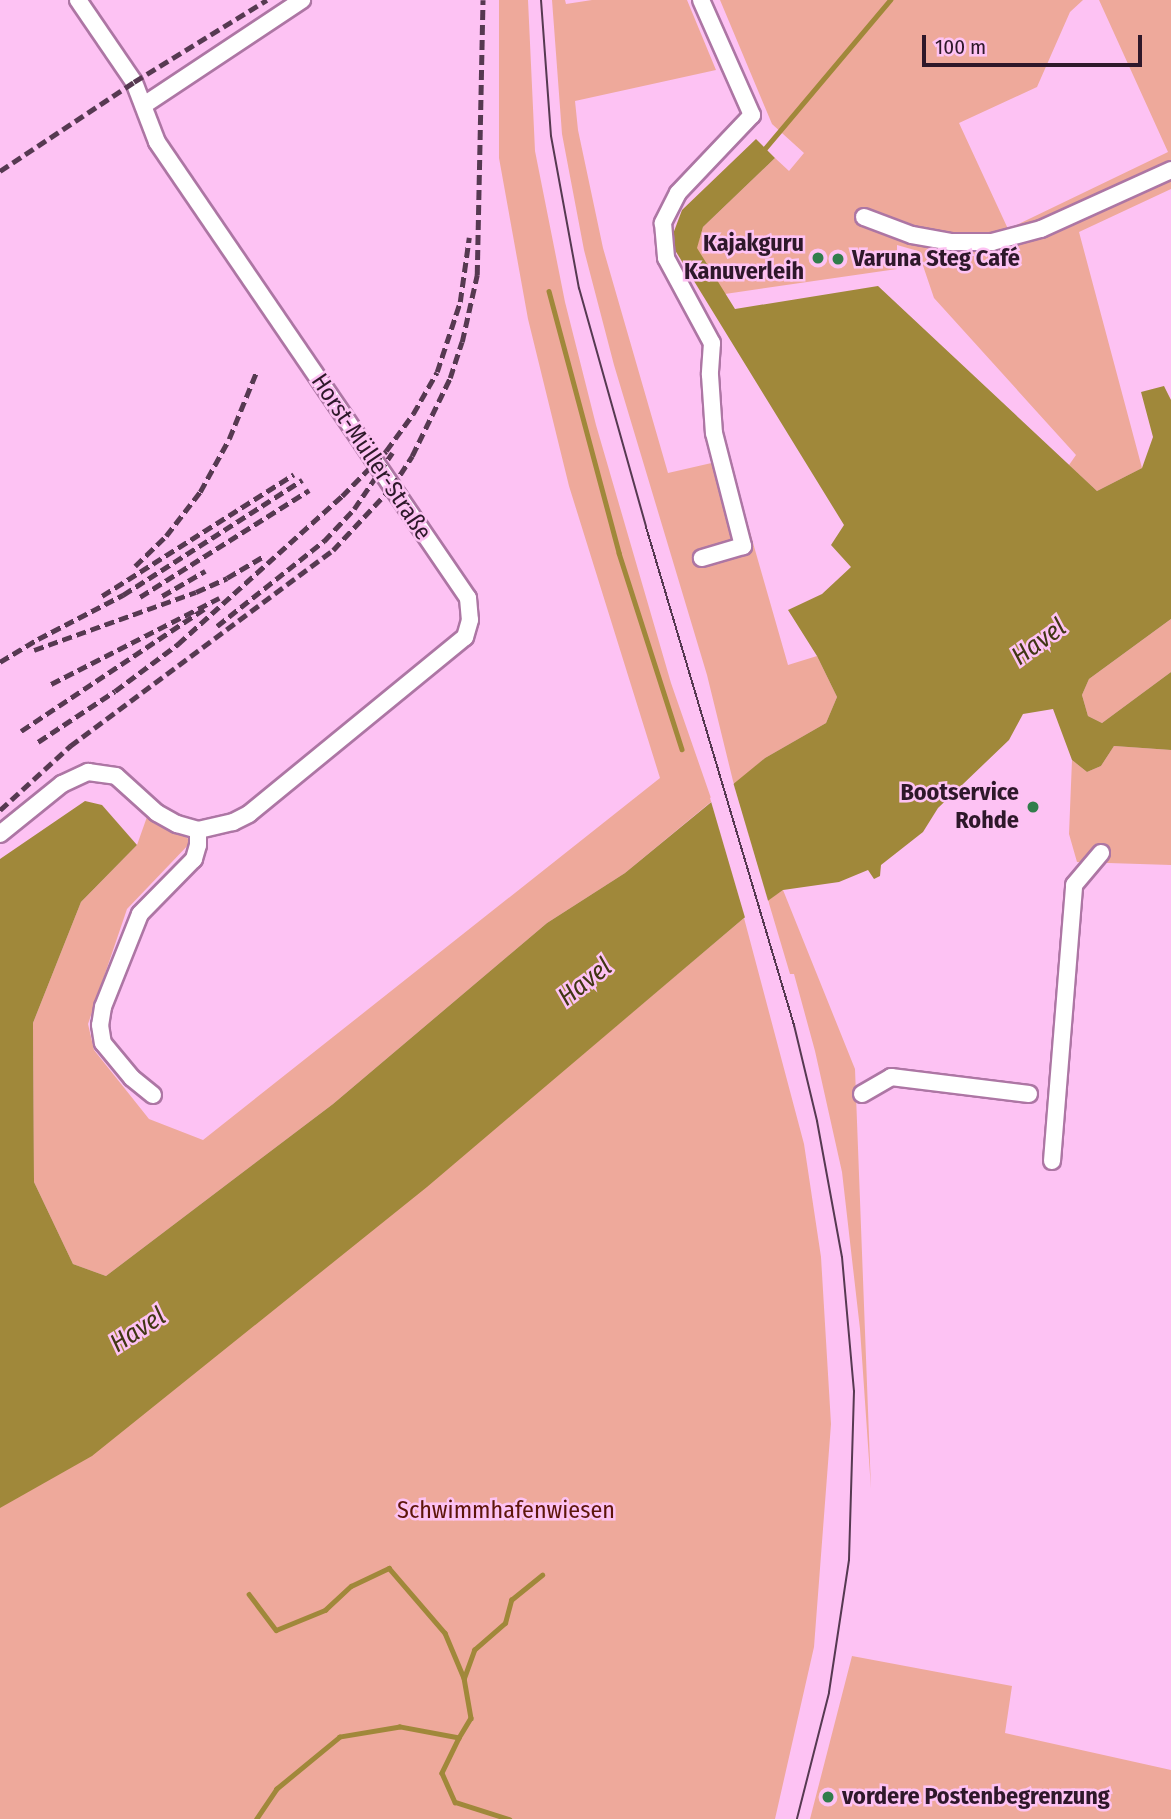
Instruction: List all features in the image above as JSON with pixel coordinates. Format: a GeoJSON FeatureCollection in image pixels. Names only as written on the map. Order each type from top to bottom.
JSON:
{"type":"FeatureCollection","features":[{"type":"Feature","properties":{"kind":"street","name":"Horst-Müller-Straße"},"geometry":{"type":"LineString","coordinates":[[78,0],[134,82],[157,142],[468,598],[470,620],[465,637],[249,814],[233,822],[198,830]]}},
{"type":"Feature","properties":{"kind":"street"},"geometry":{"type":"LineString","coordinates":[[144,105],[302,0]]}},
{"type":"Feature","properties":{"kind":"street"},"geometry":{"type":"LineString","coordinates":[[701,0],[752,115],[678,193],[663,223],[666,258],[712,343],[710,375],[714,433],[743,545],[702,558]]}},
{"type":"Feature","properties":{"kind":"street"},"geometry":{"type":"LineString","coordinates":[[864,217],[912,235],[950,242],[992,242],[1041,229],[1171,170]]}},
{"type":"Feature","properties":{"kind":"street"},"geometry":{"type":"LineString","coordinates":[[0,834],[62,784],[88,772],[116,776],[158,813],[177,824],[198,830],[194,859],[140,914],[103,1007],[100,1025],[103,1043],[132,1078],[153,1095]]}},
{"type":"Feature","properties":{"kind":"street"},"geometry":{"type":"LineString","coordinates":[[1052,1161],[1074,885],[1101,853]]}},
{"type":"Feature","properties":{"kind":"street"},"geometry":{"type":"LineString","coordinates":[[862,1094],[891,1077],[1029,1094]]}},
{"type":"Feature","properties":{"kind":"green space"},"geometry":{"type":"Polygon","coordinates":[[[499,0],[528,0],[535,151],[565,302],[596,425],[671,683],[712,801],[625,873],[547,923],[333,1104],[106,1276],[73,1264],[34,1182],[33,1023],[81,902],[137,845],[148,814],[192,841],[127,909],[88,1024],[94,1050],[149,1119],[203,1140],[660,778],[569,486],[528,319],[499,158],[499,0]]]}},
{"type":"Feature","properties":{"kind":"green space"},"geometry":{"type":"Polygon","coordinates":[[[552,0],[565,0],[566,4],[592,0],[687,0],[716,70],[575,101],[578,130],[603,248],[668,473],[729,459],[788,665],[817,656],[837,697],[826,723],[765,758],[734,785],[707,675],[614,365],[584,250],[562,134],[552,0]]]}},
{"type":"Feature","properties":{"kind":"green space"},"geometry":{"type":"Polygon","coordinates":[[[720,0],[1083,0],[1070,12],[1037,87],[959,123],[1008,229],[1168,152],[1099,0],[1171,0],[1171,189],[1079,232],[1142,468],[1097,491],[1069,465],[1076,455],[934,298],[918,251],[897,245],[897,269],[725,294],[696,249],[703,227],[775,158],[789,171],[804,153],[772,124],[720,0]]]}},
{"type":"Feature","properties":{"kind":"green space"},"geometry":{"type":"Polygon","coordinates":[[[1171,619],[1171,672],[1102,723],[1088,716],[1082,695],[1089,679],[1171,619]]]}},
{"type":"Feature","properties":{"kind":"green space"},"geometry":{"type":"Polygon","coordinates":[[[1114,746],[1171,750],[1171,865],[1077,862],[1069,834],[1072,760],[1087,772],[1101,766],[1114,746]]]}},
{"type":"Feature","properties":{"kind":"green space"},"geometry":{"type":"Polygon","coordinates":[[[783,890],[855,1069],[871,1489],[860,1329],[842,1172],[815,1051],[794,974],[790,974],[768,900],[783,890]]]}},
{"type":"Feature","properties":{"kind":"green space","name":"Schwimmhafenwiesen"},"geometry":{"type":"Polygon","coordinates":[[[744,918],[804,1144],[821,1257],[831,1424],[814,1647],[775,1819],[0,1819],[0,1498],[558,1075],[744,918]]]}},
{"type":"Feature","properties":{"kind":"green space"},"geometry":{"type":"Polygon","coordinates":[[[852,1656],[1012,1686],[1005,1733],[1171,1770],[1171,1819],[810,1819],[852,1656]]]}},
{"type":"Feature","properties":{"kind":"water","name":"Havel"},"geometry":{"type":"Polygon","coordinates":[[[756,139],[775,158],[703,227],[697,248],[735,309],[878,286],[1097,491],[1142,468],[1153,437],[1141,392],[1164,386],[1171,400],[1171,619],[1089,679],[1082,695],[1088,716],[1102,723],[1171,672],[1171,750],[1114,746],[1101,766],[1087,772],[1072,760],[1053,709],[1023,714],[1009,740],[938,808],[923,832],[881,865],[880,876],[874,879],[868,870],[839,882],[783,890],[744,918],[427,1187],[92,1456],[0,1508],[0,859],[85,801],[102,805],[137,845],[81,902],[33,1023],[34,1182],[73,1264],[106,1276],[333,1104],[547,923],[625,873],[765,758],[826,723],[837,697],[817,656],[788,610],[822,594],[851,567],[831,545],[844,525],[670,242],[682,210],[756,139]]]}},
{"type":"Feature","properties":{"kind":"pier"},"geometry":{"type":"Polygon","coordinates":[[[733,782],[769,904],[746,921],[710,798],[733,782]]]}},
{"type":"Feature","properties":{"kind":"waterway"},"geometry":{"type":"LineString","coordinates":[[762,152],[890,0]]}},
{"type":"Feature","properties":{"kind":"waterway"},"geometry":{"type":"LineString","coordinates":[[549,291],[619,553],[682,749]]}},
{"type":"Feature","properties":{"kind":"waterway"},"geometry":{"type":"LineString","coordinates":[[249,1594],[276,1630],[325,1610],[351,1586],[389,1568],[445,1633],[464,1678],[471,1718],[459,1738],[400,1727],[340,1737],[277,1789],[257,1819]]}},
{"type":"Feature","properties":{"kind":"waterway"},"geometry":{"type":"LineString","coordinates":[[464,1678],[474,1650],[505,1623],[511,1600],[542,1575]]}},
{"type":"Feature","properties":{"kind":"waterway"},"geometry":{"type":"LineString","coordinates":[[459,1738],[442,1773],[455,1802],[509,1819]]}},
{"type":"Feature","properties":{"kind":"tram line"},"geometry":{"type":"LineString","coordinates":[[541,0],[551,136],[579,288],[646,527],[794,1025],[817,1121],[842,1257],[854,1391],[849,1560],[829,1693],[797,1819]]}},
{"type":"Feature","properties":{"kind":"railway"},"geometry":{"type":"LineString","coordinates":[[0,171],[134,82],[267,0]]}},
{"type":"Feature","properties":{"kind":"railway"},"geometry":{"type":"LineString","coordinates":[[0,810],[70,746],[333,550],[392,487],[412,456],[450,378],[462,342],[477,275],[483,0]]}},
{"type":"Feature","properties":{"kind":"railway"},"geometry":{"type":"LineString","coordinates":[[38,742],[115,691],[178,644],[342,496],[386,451],[413,414],[437,372],[460,302],[469,238]]}},
{"type":"Feature","properties":{"kind":"railway"},"geometry":{"type":"LineString","coordinates":[[135,566],[166,536],[200,492],[229,439],[256,373]]}},
{"type":"Feature","properties":{"kind":"railway"},"geometry":{"type":"LineString","coordinates":[[217,626],[324,541],[354,509],[392,453]]}},
{"type":"Feature","properties":{"kind":"railway"},"geometry":{"type":"LineString","coordinates":[[102,596],[294,474]]}},
{"type":"Feature","properties":{"kind":"railway"},"geometry":{"type":"LineString","coordinates":[[0,662],[123,595],[302,480]]}},
{"type":"Feature","properties":{"kind":"railway"},"geometry":{"type":"LineString","coordinates":[[140,597],[309,490]]}},
{"type":"Feature","properties":{"kind":"railway"},"geometry":{"type":"LineString","coordinates":[[34,650],[196,592],[227,578],[264,556]]}},
{"type":"Feature","properties":{"kind":"railway"},"geometry":{"type":"LineString","coordinates":[[162,596],[205,571]]}},
{"type":"Feature","properties":{"kind":"railway"},"geometry":{"type":"LineString","coordinates":[[51,684],[219,598]]}},
{"type":"Feature","properties":{"kind":"railway"},"geometry":{"type":"LineString","coordinates":[[21,731],[204,609]]}},
{"type":"Feature","properties":{"kind":"place","name":"Kajakguru Kanuverleih"},"geometry":{"type":"Point","coordinates":[818,258]}},
{"type":"Feature","properties":{"kind":"place","name":"Varuna Steg Café"},"geometry":{"type":"Point","coordinates":[838,259]}},
{"type":"Feature","properties":{"kind":"place","name":"Bootservice Rohde"},"geometry":{"type":"Point","coordinates":[1033,807]}},
{"type":"Feature","properties":{"kind":"place","name":"vordere Postenbegrenzung"},"geometry":{"type":"Point","coordinates":[828,1797]}}]}
